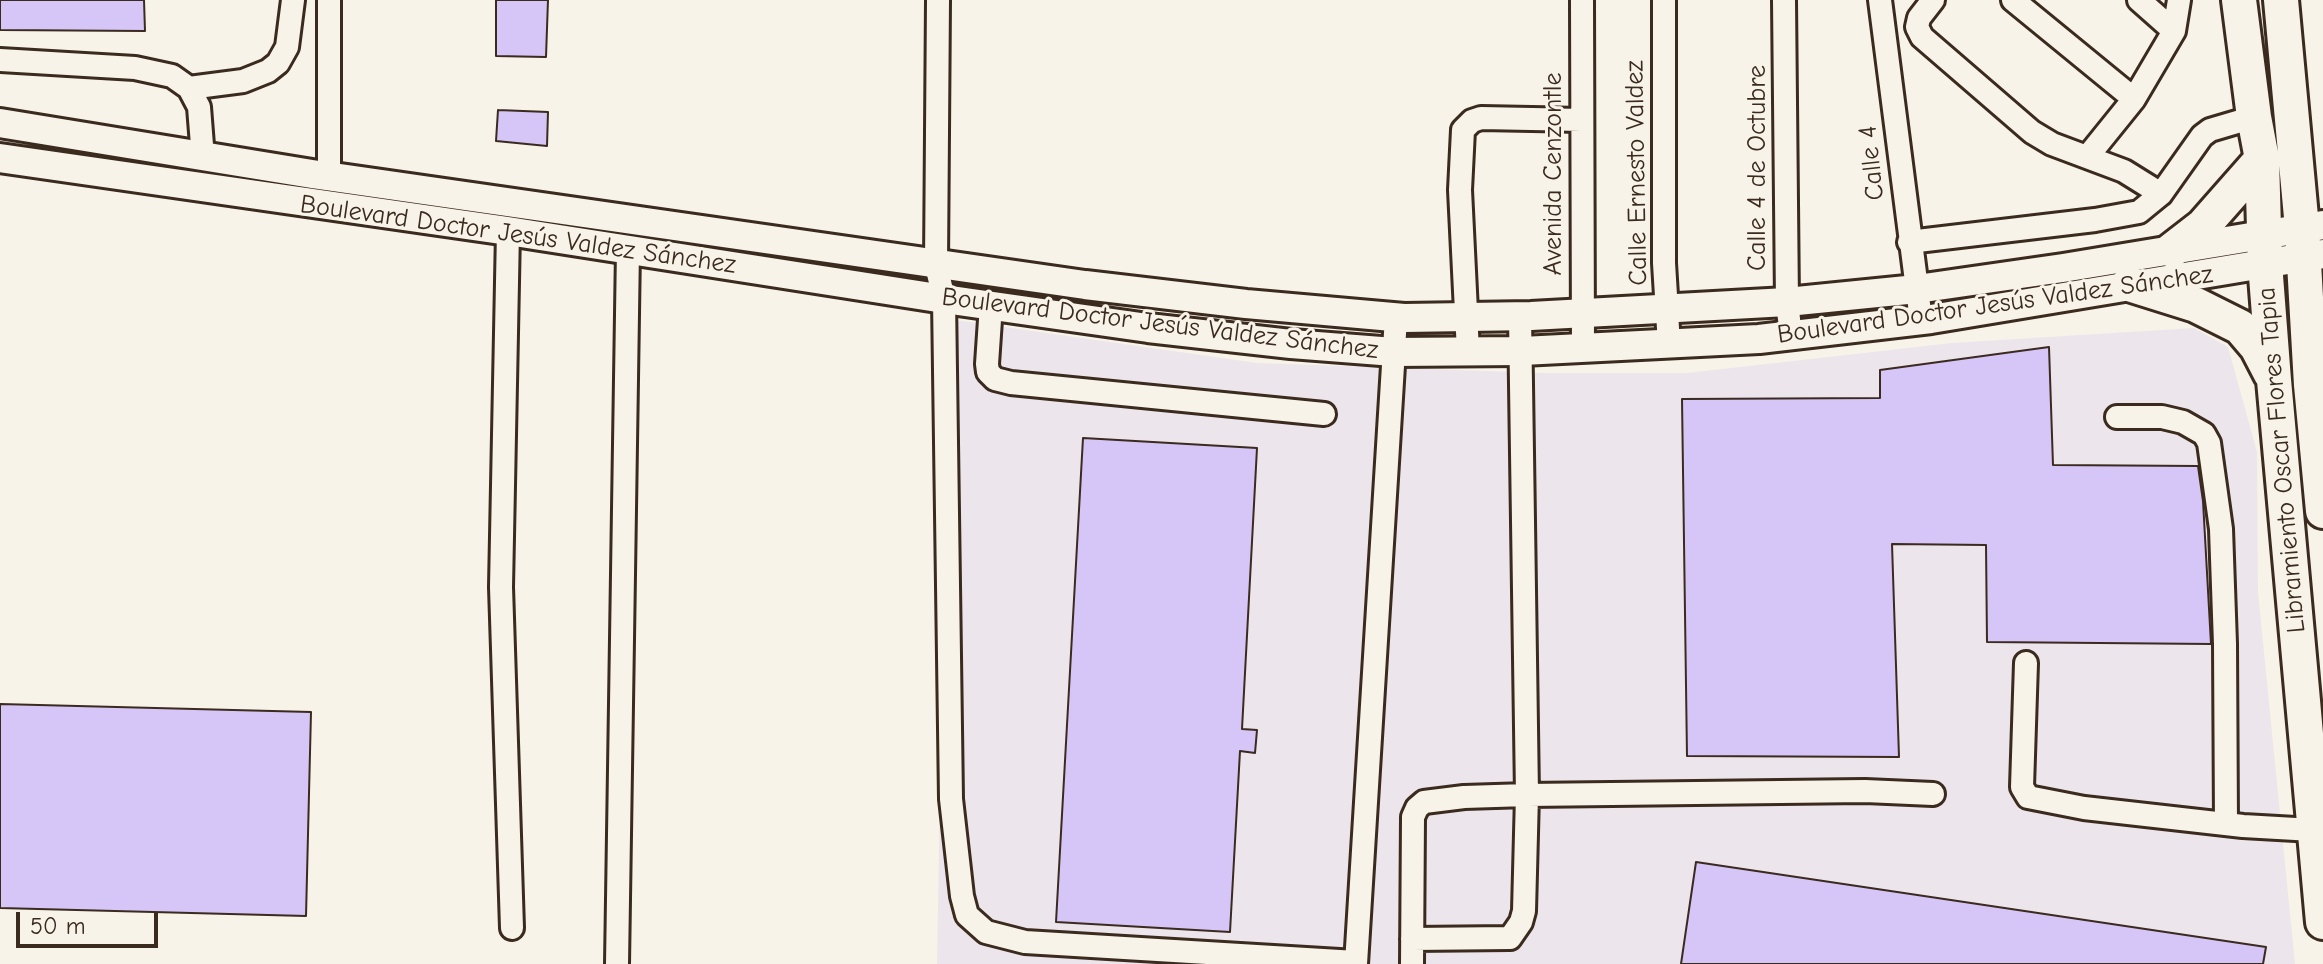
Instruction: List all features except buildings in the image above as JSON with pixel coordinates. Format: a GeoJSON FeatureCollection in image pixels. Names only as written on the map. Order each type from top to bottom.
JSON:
{"type":"FeatureCollection","features":[{"type":"Feature","properties":{"kind":"highway","name":"Libramiento Oscar Flores Tapia"},"geometry":{"type":"LineString","coordinates":[[2239,0],[2262,159],[2274,380],[2318,829],[2323,922]]}},
{"type":"Feature","properties":{"kind":"highway","name":"Libramiento Oscar Flores Tapia"},"geometry":{"type":"LineString","coordinates":[[2281,0],[2289,111],[2312,241],[2311,385],[2323,511]]}},
{"type":"Feature","properties":{"kind":"highway"},"geometry":{"type":"LineString","coordinates":[[2289,111],[2323,183]]}},
{"type":"Feature","properties":{"kind":"highway"},"geometry":{"type":"LineString","coordinates":[[2172,250],[2203,226],[2262,159]]}},
{"type":"Feature","properties":{"kind":"highway"},"geometry":{"type":"LineString","coordinates":[[2129,284],[2184,301],[2240,327],[2257,347],[2274,380]]}},
{"type":"Feature","properties":{"kind":"highway"},"geometry":{"type":"LineString","coordinates":[[2311,385],[2323,337]]}},
{"type":"Feature","properties":{"kind":"main road","name":"Boulevard Doctor Jesús Valdez Sánchez"},"geometry":{"type":"LineString","coordinates":[[0,123],[203,158],[936,265],[1154,295],[1396,317],[1520,316],[1787,302],[1917,289],[2172,250],[2265,248]]}},
{"type":"Feature","properties":{"kind":"main road","name":"Boulevard Doctor Jesús Valdez Sánchez"},"geometry":{"type":"LineString","coordinates":[[0,158],[508,231],[944,299],[1206,335],[1394,352],[1522,351],[1791,336],[1921,320],[2129,284],[2265,248],[2312,241]]}},
{"type":"Feature","properties":{"kind":"street"},"geometry":{"type":"LineString","coordinates":[[189,88],[243,81],[268,71],[278,63],[287,47],[293,0]]}},
{"type":"Feature","properties":{"kind":"street"},"geometry":{"type":"LineString","coordinates":[[329,0],[329,177]]}},
{"type":"Feature","properties":{"kind":"street"},"geometry":{"type":"LineString","coordinates":[[938,0],[936,265],[944,299],[951,799],[962,896],[967,915],[986,932],[1025,942],[1356,963],[1396,317]]}},
{"type":"Feature","properties":{"kind":"street","name":"Avenida Cenzontle"},"geometry":{"type":"LineString","coordinates":[[1582,0],[1583,348]]}},
{"type":"Feature","properties":{"kind":"street","name":"Calle Ernesto Valdez"},"geometry":{"type":"LineString","coordinates":[[1664,0],[1664,263],[1669,345]]}},
{"type":"Feature","properties":{"kind":"street","name":"Calle 4 de Octubre"},"geometry":{"type":"LineString","coordinates":[[1784,0],[1787,302],[1791,336]]}},
{"type":"Feature","properties":{"kind":"street","name":"Calle 4"},"geometry":{"type":"LineString","coordinates":[[1880,0],[1921,320]]}},
{"type":"Feature","properties":{"kind":"street"},"geometry":{"type":"LineString","coordinates":[[2013,0],[2134,99]]}},
{"type":"Feature","properties":{"kind":"street"},"geometry":{"type":"LineString","coordinates":[[2139,0],[2174,31]]}},
{"type":"Feature","properties":{"kind":"street"},"geometry":{"type":"LineString","coordinates":[[2088,156],[2134,99],[2174,31],[2179,0]]}},
{"type":"Feature","properties":{"kind":"street"},"geometry":{"type":"LineString","coordinates":[[1931,2],[1918,23],[1922,37],[2032,132],[2052,144],[2124,171],[2161,194]]}},
{"type":"Feature","properties":{"kind":"street"},"geometry":{"type":"LineString","coordinates":[[0,60],[154,70],[172,76],[189,88],[199,107],[203,158]]}},
{"type":"Feature","properties":{"kind":"street"},"geometry":{"type":"LineString","coordinates":[[1909,242],[2139,212],[2161,194],[2202,136],[2218,127],[2254,117]]}},
{"type":"Feature","properties":{"kind":"street"},"geometry":{"type":"LineString","coordinates":[[1468,352],[1460,190],[1463,130],[1472,121],[1481,118],[1582,120]]}},
{"type":"Feature","properties":{"kind":"street"},"geometry":{"type":"LineString","coordinates":[[508,231],[501,587],[512,928]]}},
{"type":"Feature","properties":{"kind":"street"},"geometry":{"type":"LineString","coordinates":[[617,964],[628,249]]}},
{"type":"Feature","properties":{"kind":"street"},"geometry":{"type":"LineString","coordinates":[[991,305],[987,364],[988,372],[995,379],[1026,385],[1324,414]]}},
{"type":"Feature","properties":{"kind":"street"},"geometry":{"type":"LineString","coordinates":[[1412,939],[1467,936],[1510,938],[1524,911],[1527,795],[1520,316]]}},
{"type":"Feature","properties":{"kind":"street"},"geometry":{"type":"LineString","coordinates":[[2117,417],[2162,417],[2183,422],[2204,434],[2209,443],[2221,529],[2226,824]]}},
{"type":"Feature","properties":{"kind":"street"},"geometry":{"type":"LineString","coordinates":[[2026,663],[2022,787],[2028,797],[2084,808],[2226,824],[2318,829]]}},
{"type":"Feature","properties":{"kind":"street"},"geometry":{"type":"LineString","coordinates":[[1412,964],[1413,817],[1424,802],[1527,795],[1865,791],[1933,794]]}},
{"type":"Feature","properties":{"kind":"shaded area"},"geometry":{"type":"Polygon","coordinates":[[[948,319],[1257,363],[1544,373],[1687,373],[1952,343],[2194,328],[2228,347],[2257,452],[2258,592],[2295,964],[937,964],[948,319]]]}}]}
